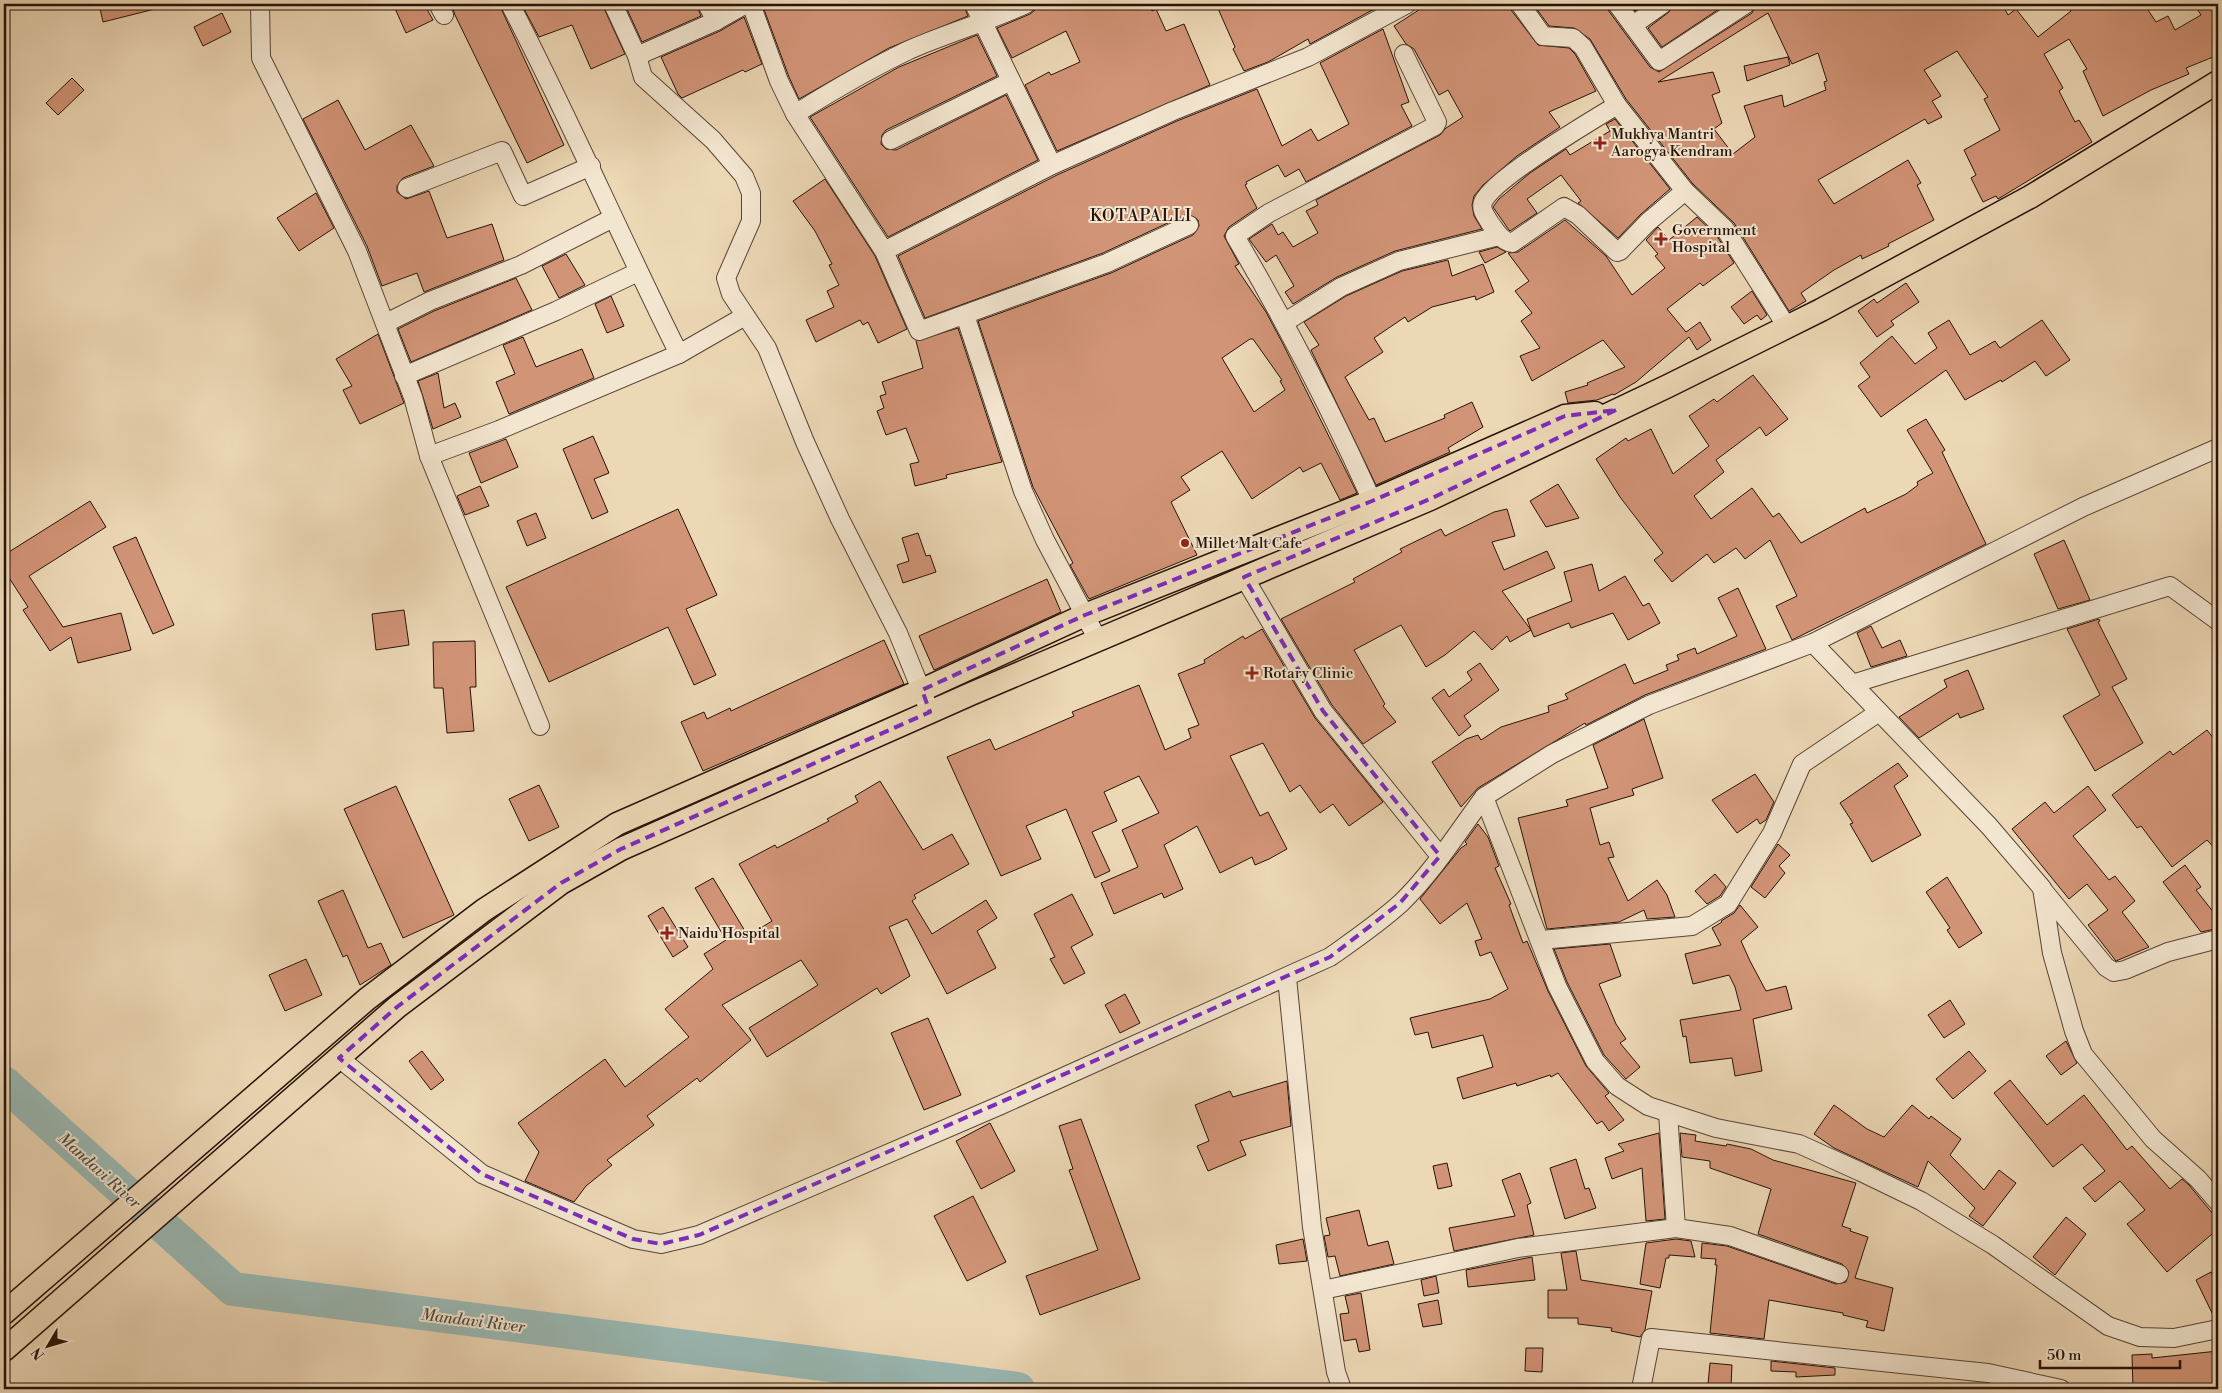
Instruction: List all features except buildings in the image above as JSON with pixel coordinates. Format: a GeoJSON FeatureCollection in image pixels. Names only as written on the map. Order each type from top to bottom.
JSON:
{"type":"FeatureCollection","features":[{"type":"Feature","properties":{"kind":"main road"},"geometry":{"type":"LineString","coordinates":[[4,1313],[367,999],[484,910],[617,824],[922,690],[1085,615],[1376,510],[1430,499],[1788,327],[2030,197],[2218,82]]}},
{"type":"Feature","properties":{"kind":"main road"},"geometry":{"type":"LineString","coordinates":[[4,1350],[397,1007],[561,883],[621,849],[930,712],[1244,577],[1376,510]]}},
{"type":"Feature","properties":{"kind":"street"},"geometry":{"type":"LineString","coordinates":[[260,4],[261,58],[356,250],[386,323],[413,397],[429,456],[540,726]]}},
{"type":"Feature","properties":{"kind":"street"},"geometry":{"type":"LineString","coordinates":[[510,4],[590,166],[638,272],[679,354]]}},
{"type":"Feature","properties":{"kind":"street"},"geometry":{"type":"LineString","coordinates":[[613,4],[637,56],[643,77],[651,87],[713,140],[744,176],[751,193],[751,221],[726,278],[731,294],[767,348],[805,442],[840,519],[898,633],[930,712]]}},
{"type":"Feature","properties":{"kind":"street"},"geometry":{"type":"LineString","coordinates":[[707,4],[716,21]]}},
{"type":"Feature","properties":{"kind":"street"},"geometry":{"type":"LineString","coordinates":[[637,56],[716,21],[746,4]]}},
{"type":"Feature","properties":{"kind":"street"},"geometry":{"type":"LineString","coordinates":[[751,4],[779,81],[796,114],[884,251],[919,331],[1107,263],[1190,225]]}},
{"type":"Feature","properties":{"kind":"street"},"geometry":{"type":"LineString","coordinates":[[974,4],[1052,165]]}},
{"type":"Feature","properties":{"kind":"street"},"geometry":{"type":"LineString","coordinates":[[796,114],[848,82],[903,53],[983,23],[1026,4]]}},
{"type":"Feature","properties":{"kind":"street"},"geometry":{"type":"LineString","coordinates":[[1520,4],[1543,36],[1572,38],[1583,48],[1618,105],[1685,191],[1725,229],[1788,327]]}},
{"type":"Feature","properties":{"kind":"street"},"geometry":{"type":"LineString","coordinates":[[1617,4],[1659,61],[1746,4]]}},
{"type":"Feature","properties":{"kind":"street"},"geometry":{"type":"LineString","coordinates":[[1633,25],[1663,4]]}},
{"type":"Feature","properties":{"kind":"street"},"geometry":{"type":"LineString","coordinates":[[884,251],[1052,165],[1172,111],[1308,57],[1395,6]]}},
{"type":"Feature","properties":{"kind":"street"},"geometry":{"type":"LineString","coordinates":[[1376,510],[1285,322],[1234,236],[1269,213],[1434,126],[1437,122],[1432,110],[1404,54]]}},
{"type":"Feature","properties":{"kind":"street"},"geometry":{"type":"LineString","coordinates":[[891,140],[1011,82]]}},
{"type":"Feature","properties":{"kind":"street"},"geometry":{"type":"LineString","coordinates":[[1618,105],[1526,164],[1489,193],[1482,204],[1483,211],[1499,236],[1512,243],[1564,207],[1578,215],[1617,252],[1648,222],[1685,191]]}},
{"type":"Feature","properties":{"kind":"street"},"geometry":{"type":"LineString","coordinates":[[407,188],[502,151],[523,196],[590,166]]}},
{"type":"Feature","properties":{"kind":"street"},"geometry":{"type":"LineString","coordinates":[[386,323],[430,301],[512,269],[613,218]]}},
{"type":"Feature","properties":{"kind":"street"},"geometry":{"type":"LineString","coordinates":[[1285,322],[1341,286],[1399,261],[1499,236]]}},
{"type":"Feature","properties":{"kind":"street"},"geometry":{"type":"LineString","coordinates":[[404,376],[556,311],[638,272]]}},
{"type":"Feature","properties":{"kind":"street"},"geometry":{"type":"LineString","coordinates":[[965,314],[1023,491],[1045,540],[1098,640]]}},
{"type":"Feature","properties":{"kind":"street"},"geometry":{"type":"LineString","coordinates":[[429,456],[499,430],[679,354],[745,316]]}},
{"type":"Feature","properties":{"kind":"street"},"geometry":{"type":"LineString","coordinates":[[339,1058],[482,1174],[633,1240],[661,1244],[699,1235],[1001,1105],[1287,978],[1330,957],[1362,935],[1400,904],[1440,856],[1484,797],[1552,754],[1649,705],[1813,643],[2083,507],[2218,448]]}},
{"type":"Feature","properties":{"kind":"street"},"geometry":{"type":"LineString","coordinates":[[1244,577],[1324,712],[1440,856]]}},
{"type":"Feature","properties":{"kind":"street"},"geometry":{"type":"LineString","coordinates":[[1852,684],[2170,586],[2218,621]]}},
{"type":"Feature","properties":{"kind":"street"},"geometry":{"type":"LineString","coordinates":[[1813,643],[1989,826],[2106,967],[2114,972],[2125,970],[2168,952],[2218,939]]}},
{"type":"Feature","properties":{"kind":"street"},"geometry":{"type":"LineString","coordinates":[[1541,940],[1692,926],[1728,904],[1772,833],[1802,764],[1879,712]]}},
{"type":"Feature","properties":{"kind":"street"},"geometry":{"type":"LineString","coordinates":[[1484,797],[1541,940],[1557,986],[1595,1062],[1617,1086],[1648,1106],[1668,1113],[1716,1128],[1799,1144],[1921,1201],[1993,1245],[2108,1326],[2140,1337],[2174,1338],[2218,1329]]}},
{"type":"Feature","properties":{"kind":"street"},"geometry":{"type":"LineString","coordinates":[[2042,888],[2052,953],[2074,1031],[2083,1054],[2153,1139],[2198,1179],[2218,1202]]}},
{"type":"Feature","properties":{"kind":"street"},"geometry":{"type":"LineString","coordinates":[[1287,978],[1312,1227],[1336,1372],[1342,1389]]}},
{"type":"Feature","properties":{"kind":"street"},"geometry":{"type":"LineString","coordinates":[[1668,1113],[1676,1228]]}},
{"type":"Feature","properties":{"kind":"street"},"geometry":{"type":"LineString","coordinates":[[1323,1290],[1518,1248],[1676,1228],[1730,1236],[1840,1274]]}},
{"type":"Feature","properties":{"kind":"street"},"geometry":{"type":"LineString","coordinates":[[1641,1389],[1650,1338],[1988,1373],[2061,1389]]}},
{"type":"Feature","properties":{"kind":"highlighted area"},"geometry":{"type":"Polygon","coordinates":[[[1616,410],[1430,499],[1244,577],[1323,711],[1440,856],[1400,903],[1330,957],[699,1235],[661,1244],[633,1239],[482,1174],[339,1058],[397,1007],[561,883],[621,849],[930,712],[922,690],[1085,615],[1372,501],[1565,416],[1616,410]]]}},
{"type":"Feature","properties":{"kind":"waterway","name":"Mandavi River"},"geometry":{"type":"LineString","coordinates":[[4,1083],[233,1289],[1018,1389]]}},
{"type":"Feature","properties":{"kind":"place","name":"Mukhya Mantri Aarogya Kendram"},"geometry":{"type":"Point","coordinates":[1600,143]}},
{"type":"Feature","properties":{"kind":"place","name":"Government Hospital"},"geometry":{"type":"Point","coordinates":[1661,239]}},
{"type":"Feature","properties":{"kind":"place","name":"Millet Malt Cafe"},"geometry":{"type":"Point","coordinates":[1185,543]}},
{"type":"Feature","properties":{"kind":"place","name":"Rotary Clinic"},"geometry":{"type":"Point","coordinates":[1252,673]}},
{"type":"Feature","properties":{"kind":"place","name":"Naidu Hospital"},"geometry":{"type":"Point","coordinates":[667,933]}},
{"type":"Feature","properties":{"kind":"district","name":"KOTAPALLI"},"geometry":{"type":"Point","coordinates":[1141,215]}}]}
